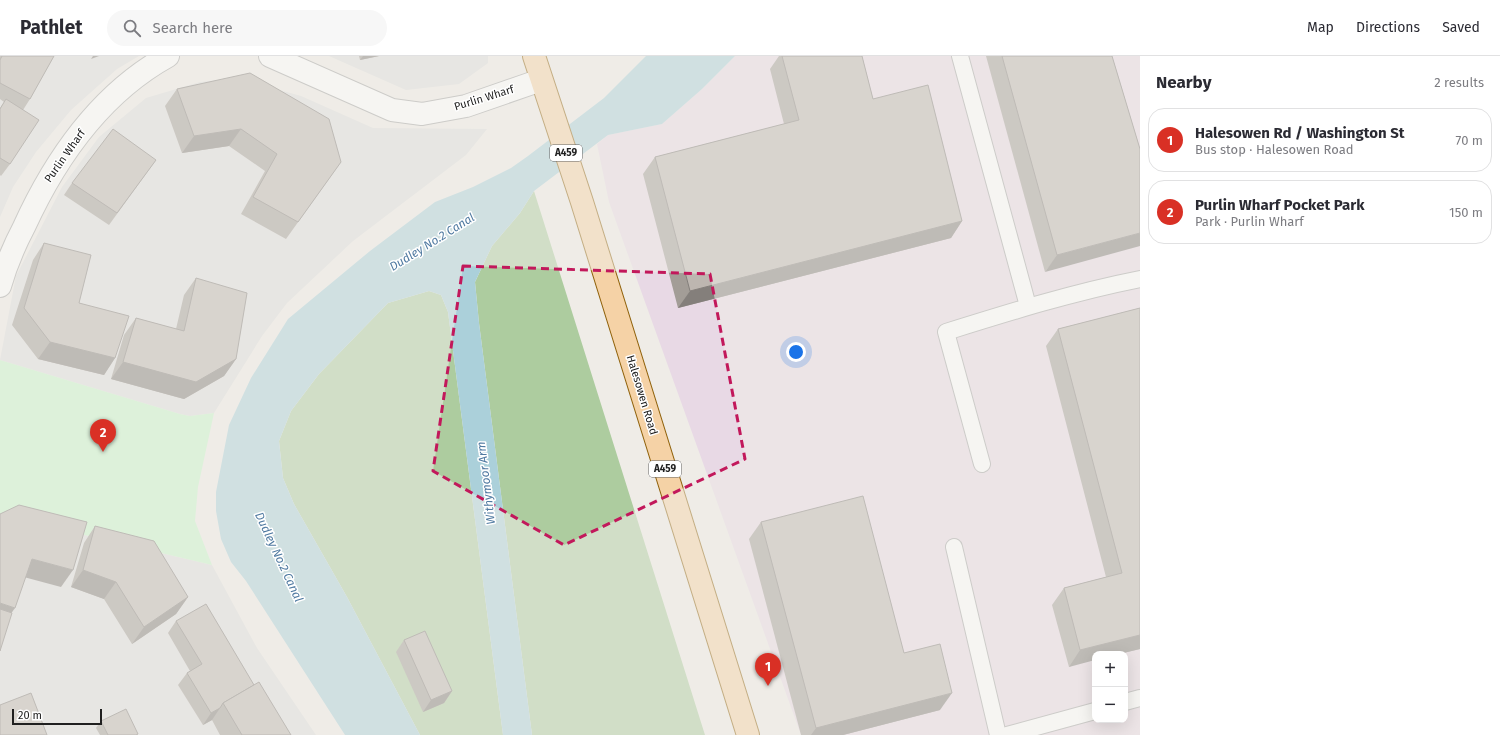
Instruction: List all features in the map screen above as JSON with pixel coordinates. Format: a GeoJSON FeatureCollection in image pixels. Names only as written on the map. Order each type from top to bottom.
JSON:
{"type":"FeatureCollection","features":[{"type":"Feature","properties":{"kind":"main road","name":"Halesowen Road"},"geometry":{"type":"LineString","coordinates":[[534,56],[582,202],[748,735]]}},
{"type":"Feature","properties":{"kind":"street","name":"Purlin Wharf"},"geometry":{"type":"LineString","coordinates":[[0,286],[6,265],[41,190],[71,144],[108,100],[150,66],[168,56]]}},
{"type":"Feature","properties":{"kind":"street","name":"Purlin Wharf"},"geometry":{"type":"LineString","coordinates":[[270,56],[392,110],[422,114],[466,106],[541,80]]}},
{"type":"Feature","properties":{"kind":"lane"},"geometry":{"type":"LineString","coordinates":[[960,56],[1028,306]]}},
{"type":"Feature","properties":{"kind":"lane"},"geometry":{"type":"LineString","coordinates":[[982,464],[946,332],[1028,306],[1098,287],[1140,279]]}},
{"type":"Feature","properties":{"kind":"lane"},"geometry":{"type":"LineString","coordinates":[[954,547],[998,735]]}},
{"type":"Feature","properties":{"kind":"lane"},"geometry":{"type":"LineString","coordinates":[[1128,701],[1140,698]]}},
{"type":"Feature","properties":{"kind":"lane"},"geometry":{"type":"LineString","coordinates":[[1007,735],[1092,712]]}},
{"type":"Feature","properties":{"kind":"highlighted area"},"geometry":{"type":"Polygon","coordinates":[[[463,266],[710,274],[745,459],[564,545],[433,471],[463,266]]]}},
{"type":"Feature","properties":{"kind":"shaded area"},"geometry":{"type":"Polygon","coordinates":[[[0,56],[139,56],[117,69],[71,110],[36,152],[13,187],[0,217],[0,56]]]}},
{"type":"Feature","properties":{"kind":"shaded area"},"geometry":{"type":"Polygon","coordinates":[[[329,56],[488,56],[488,63],[459,84],[406,90],[329,56]]]}},
{"type":"Feature","properties":{"kind":"shaded area"},"geometry":{"type":"Polygon","coordinates":[[[735,56],[1140,56],[1140,735],[801,735],[609,202],[597,144],[608,135],[662,124],[702,89],[735,56]]]}},
{"type":"Feature","properties":{"kind":"shaded area"},"geometry":{"type":"Polygon","coordinates":[[[236,78],[301,96],[373,128],[487,129],[466,155],[353,241],[287,303],[262,336],[214,413],[190,416],[180,414],[0,360],[16,276],[62,187],[99,137],[146,98],[200,82],[236,78]]]}},
{"type":"Feature","properties":{"kind":"shaded area"},"geometry":{"type":"Polygon","coordinates":[[[0,515],[212,565],[257,648],[316,735],[0,735],[0,515]]]}},
{"type":"Feature","properties":{"kind":"green space"},"geometry":{"type":"Polygon","coordinates":[[[534,191],[705,735],[532,735],[475,282],[492,246],[520,213],[534,191]]]}},
{"type":"Feature","properties":{"kind":"green space"},"geometry":{"type":"Polygon","coordinates":[[[429,291],[441,295],[448,312],[503,735],[420,735],[347,597],[294,504],[283,478],[279,441],[291,411],[319,374],[388,303],[429,291]]]}},
{"type":"Feature","properties":{"kind":"green space"},"geometry":{"type":"Polygon","coordinates":[[[0,360],[180,414],[190,416],[214,413],[198,487],[195,521],[212,565],[0,515],[0,360]]]}},
{"type":"Feature","properties":{"kind":"water"},"geometry":{"type":"Polygon","coordinates":[[[646,56],[735,56],[702,89],[662,124],[608,135],[534,191],[520,213],[492,246],[475,282],[532,735],[503,735],[448,312],[441,295],[429,291],[388,303],[319,374],[291,411],[279,441],[283,478],[294,504],[347,597],[420,735],[345,735],[246,581],[231,562],[221,539],[216,511],[216,492],[229,425],[251,378],[288,319],[370,251],[435,202],[473,187],[511,168],[528,156],[604,98],[646,56]]]}},
{"type":"Feature","properties":{"kind":"building"},"geometry":{"type":"Polygon","coordinates":[[[2,56],[54,56],[30,99],[0,83],[0,60],[2,56]]]}},
{"type":"Feature","properties":{"kind":"building"},"geometry":{"type":"Polygon","coordinates":[[[782,56],[862,56],[873,99],[928,85],[962,221],[690,291],[655,157],[799,120],[782,56]]]}},
{"type":"Feature","properties":{"kind":"building"},"geometry":{"type":"Polygon","coordinates":[[[1002,56],[1112,56],[1140,149],[1140,233],[1057,255],[1002,56]]]}},
{"type":"Feature","properties":{"kind":"building"},"geometry":{"type":"Polygon","coordinates":[[[250,73],[329,119],[341,162],[298,222],[253,197],[277,154],[241,129],[194,136],[177,89],[250,73]]]}},
{"type":"Feature","properties":{"kind":"building"},"geometry":{"type":"Polygon","coordinates":[[[6,99],[39,120],[10,164],[0,158],[0,109],[6,99]]]}},
{"type":"Feature","properties":{"kind":"building"},"geometry":{"type":"Polygon","coordinates":[[[113,129],[156,160],[117,213],[72,183],[113,129]]]}},
{"type":"Feature","properties":{"kind":"building"},"geometry":{"type":"Polygon","coordinates":[[[44,243],[91,255],[79,303],[129,316],[115,358],[50,342],[24,308],[44,243]]]}},
{"type":"Feature","properties":{"kind":"building"},"geometry":{"type":"Polygon","coordinates":[[[196,278],[247,293],[236,359],[196,382],[123,362],[136,318],[184,331],[196,278]]]}},
{"type":"Feature","properties":{"kind":"building"},"geometry":{"type":"Polygon","coordinates":[[[1140,308],[1140,635],[1080,650],[1064,588],[1122,573],[1058,329],[1140,308]]]}},
{"type":"Feature","properties":{"kind":"building"},"geometry":{"type":"Polygon","coordinates":[[[863,496],[904,653],[940,644],[952,693],[816,728],[761,522],[863,496]]]}},
{"type":"Feature","properties":{"kind":"building"},"geometry":{"type":"Polygon","coordinates":[[[19,505],[87,522],[73,570],[32,559],[15,608],[0,603],[0,514],[19,505]]]}},
{"type":"Feature","properties":{"kind":"building"},"geometry":{"type":"Polygon","coordinates":[[[95,526],[154,541],[188,597],[144,627],[116,582],[83,570],[95,526]]]}},
{"type":"Feature","properties":{"kind":"building"},"geometry":{"type":"Polygon","coordinates":[[[206,604],[254,685],[223,703],[220,708],[211,713],[187,673],[202,664],[176,621],[206,604]]]}},
{"type":"Feature","properties":{"kind":"building"},"geometry":{"type":"Polygon","coordinates":[[[0,609],[12,613],[0,651],[0,609]]]}},
{"type":"Feature","properties":{"kind":"building"},"geometry":{"type":"Polygon","coordinates":[[[425,631],[452,691],[431,700],[404,640],[425,631]]]}},
{"type":"Feature","properties":{"kind":"building"},"geometry":{"type":"Polygon","coordinates":[[[259,682],[291,735],[242,735],[223,703],[259,682]]]}},
{"type":"Feature","properties":{"kind":"building"},"geometry":{"type":"Polygon","coordinates":[[[31,693],[47,735],[0,735],[0,705],[31,693]]]}},
{"type":"Feature","properties":{"kind":"building"},"geometry":{"type":"Polygon","coordinates":[[[126,709],[138,734],[108,735],[101,721],[126,709]]]}},
{"type":"Feature","properties":{"kind":"place","name":"Purlin Wharf Pocket Park"},"geometry":{"type":"Point","coordinates":[103,452]}},
{"type":"Feature","properties":{"kind":"place","name":"Halesowen Rd / Washington St"},"geometry":{"type":"Point","coordinates":[768,686]}},
{"type":"Feature","properties":{"kind":"water label","name":"Dudley No.2 Canal"},"geometry":{"type":"Point","coordinates":[432,242]}},
{"type":"Feature","properties":{"kind":"water label","name":"Withymoor Arm"},"geometry":{"type":"Point","coordinates":[486,483]}},
{"type":"Feature","properties":{"kind":"water label","name":"Dudley No.2 Canal"},"geometry":{"type":"Point","coordinates":[279,557]}}]}
